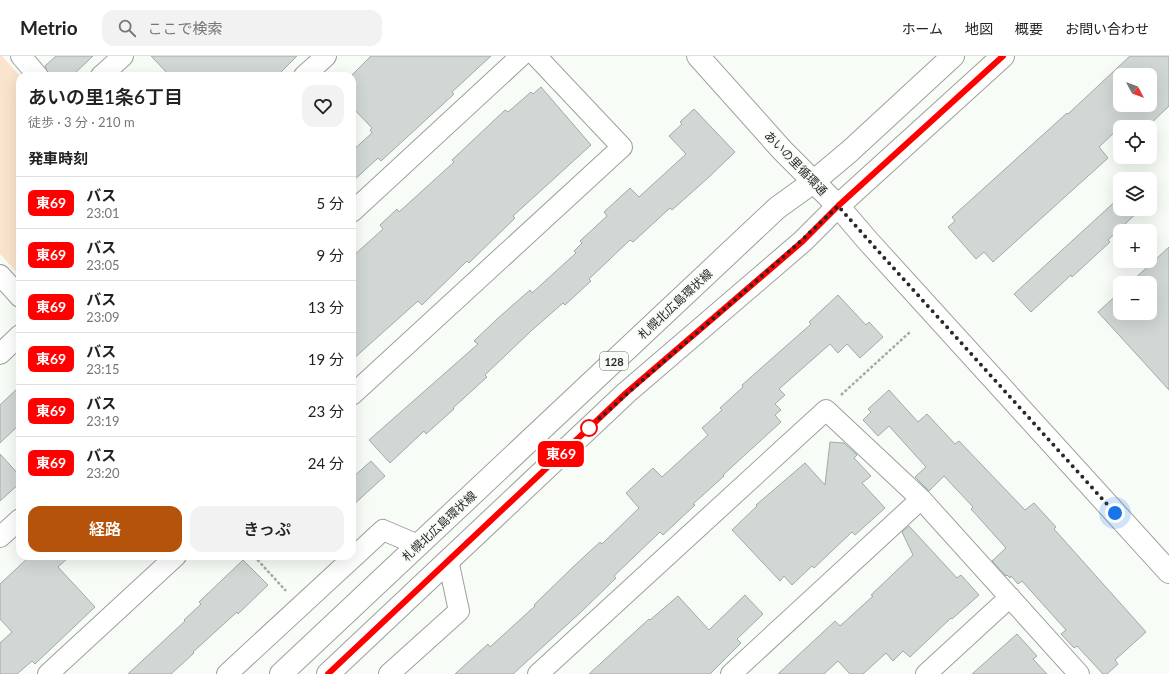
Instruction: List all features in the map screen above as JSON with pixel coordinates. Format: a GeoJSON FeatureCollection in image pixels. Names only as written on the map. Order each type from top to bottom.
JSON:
{"type":"FeatureCollection","features":[{"type":"Feature","properties":{"kind":"main road","name":"あいの里循環通"},"geometry":{"type":"LineString","coordinates":[[698,56],[782,150],[838,206],[1169,572]]}},
{"type":"Feature","properties":{"kind":"main road","name":"札幌北広島環状線"},"geometry":{"type":"LineString","coordinates":[[281,674],[777,208],[813,182],[850,151],[953,56]]}},
{"type":"Feature","properties":{"kind":"main road","name":"128"},"geometry":{"type":"LineString","coordinates":[[328,674],[626,393],[803,241],[838,206],[1003,56]]}},
{"type":"Feature","properties":{"kind":"street"},"geometry":{"type":"LineString","coordinates":[[21,56],[35,72]]}},
{"type":"Feature","properties":{"kind":"street"},"geometry":{"type":"LineString","coordinates":[[105,72],[123,56]]}},
{"type":"Feature","properties":{"kind":"street"},"geometry":{"type":"LineString","coordinates":[[308,72],[326,56]]}},
{"type":"Feature","properties":{"kind":"street"},"geometry":{"type":"LineString","coordinates":[[356,208],[520,56]]}},
{"type":"Feature","properties":{"kind":"street"},"geometry":{"type":"LineString","coordinates":[[356,391],[622,147],[536,56]]}},
{"type":"Feature","properties":{"kind":"street"},"geometry":{"type":"LineString","coordinates":[[0,275],[16,292]]}},
{"type":"Feature","properties":{"kind":"street"},"geometry":{"type":"LineString","coordinates":[[0,354],[16,340]]}},
{"type":"Feature","properties":{"kind":"street"},"geometry":{"type":"LineString","coordinates":[[538,674],[826,410],[921,499],[1079,674]]}},
{"type":"Feature","properties":{"kind":"street"},"geometry":{"type":"LineString","coordinates":[[731,674],[921,499]]}},
{"type":"Feature","properties":{"kind":"street"},"geometry":{"type":"LineString","coordinates":[[0,537],[16,523]]}},
{"type":"Feature","properties":{"kind":"street"},"geometry":{"type":"LineString","coordinates":[[356,555],[383,530],[418,545]]}},
{"type":"Feature","properties":{"kind":"street"},"geometry":{"type":"LineString","coordinates":[[48,674],[172,560]]}},
{"type":"Feature","properties":{"kind":"street"},"geometry":{"type":"LineString","coordinates":[[227,674],[350,560]]}},
{"type":"Feature","properties":{"kind":"street"},"geometry":{"type":"LineString","coordinates":[[389,674],[458,611],[448,560]]}},
{"type":"Feature","properties":{"kind":"street"},"geometry":{"type":"LineString","coordinates":[[926,674],[1010,598]]}},
{"type":"Feature","properties":{"kind":"path"},"geometry":{"type":"LineString","coordinates":[[839,397],[910,332]]}},
{"type":"Feature","properties":{"kind":"path"},"geometry":{"type":"LineString","coordinates":[[258,560],[288,592]]}},
{"type":"Feature","properties":{"kind":"shaded area"},"geometry":{"type":"Polygon","coordinates":[[[0,56],[2,56],[16,72],[16,272],[0,254],[0,56]]]}},
{"type":"Feature","properties":{"kind":"building"},"geometry":{"type":"Polygon","coordinates":[[[56,56],[93,56],[76,72],[47,72],[45,66],[56,56]]]}},
{"type":"Feature","properties":{"kind":"building"},"geometry":{"type":"Polygon","coordinates":[[[151,56],[297,56],[281,72],[166,72],[151,56]]]}},
{"type":"Feature","properties":{"kind":"building"},"geometry":{"type":"Polygon","coordinates":[[[371,56],[491,56],[452,92],[454,94],[381,161],[378,158],[356,178],[356,147],[372,133],[370,130],[372,128],[356,111],[355,72],[371,56]]]}},
{"type":"Feature","properties":{"kind":"building"},"geometry":{"type":"Polygon","coordinates":[[[1130,56],[1169,56],[1169,106],[1154,120],[1113,120],[1113,134],[1099,147],[1108,158],[993,262],[984,252],[976,259],[948,227],[955,221],[952,217],[1067,113],[1068,114],[1113,72],[1113,112],[1157,112],[1157,68],[1117,68],[1130,56]]]}},
{"type":"Feature","properties":{"kind":"building"},"geometry":{"type":"Polygon","coordinates":[[[541,87],[591,145],[513,216],[515,218],[469,263],[467,261],[422,305],[418,301],[356,356],[356,253],[383,229],[380,225],[397,209],[399,212],[454,162],[452,160],[505,110],[508,112],[531,92],[533,94],[541,87]]]}},
{"type":"Feature","properties":{"kind":"building"},"geometry":{"type":"Polygon","coordinates":[[[694,109],[735,152],[672,210],[670,208],[633,242],[630,240],[589,279],[591,281],[565,305],[563,303],[531,331],[485,375],[487,377],[453,408],[454,409],[426,434],[424,431],[390,463],[369,440],[478,344],[474,341],[497,319],[530,290],[532,293],[576,253],[574,251],[582,243],[580,241],[607,216],[604,212],[630,188],[639,197],[686,154],[669,136],[682,124],[680,122],[694,109]]]}},
{"type":"Feature","properties":{"kind":"building"},"geometry":{"type":"Polygon","coordinates":[[[1113,203],[1113,216],[1134,216],[1125,224],[1113,224],[1113,235],[1108,240],[1110,242],[1031,312],[1014,294],[1113,203]]]}},
{"type":"Feature","properties":{"kind":"building"},"geometry":{"type":"Polygon","coordinates":[[[1169,247],[1169,390],[1098,312],[1113,298],[1113,320],[1157,320],[1157,276],[1138,276],[1146,268],[1157,268],[1157,258],[1169,247]]]}},
{"type":"Feature","properties":{"kind":"building"},"geometry":{"type":"Polygon","coordinates":[[[838,295],[866,325],[869,322],[883,337],[860,358],[847,344],[838,353],[830,344],[779,389],[785,395],[775,404],[781,410],[775,415],[781,422],[723,475],[724,476],[693,504],[695,505],[663,535],[660,532],[614,576],[616,578],[581,612],[513,674],[455,674],[488,644],[490,647],[535,606],[534,605],[573,567],[600,542],[602,544],[639,508],[626,493],[653,468],[662,477],[708,435],[702,428],[722,410],[720,408],[743,387],[742,385],[811,324],[809,322],[838,295]]]}},
{"type":"Feature","properties":{"kind":"building"},"geometry":{"type":"Polygon","coordinates":[[[16,390],[16,428],[0,443],[0,405],[16,390]]]}},
{"type":"Feature","properties":{"kind":"building"},"geometry":{"type":"Polygon","coordinates":[[[889,390],[918,422],[927,414],[955,444],[959,441],[1025,510],[1034,503],[1056,527],[1054,529],[1146,632],[1115,660],[1118,664],[1107,674],[1103,674],[1077,646],[1074,648],[1061,634],[1066,630],[1022,581],[1018,584],[1011,576],[1010,578],[1007,575],[1006,576],[992,561],[1006,548],[971,509],[973,507],[944,476],[929,491],[915,477],[926,467],[889,426],[878,436],[863,420],[871,412],[868,409],[889,390]]]}},
{"type":"Feature","properties":{"kind":"building"},"geometry":{"type":"Polygon","coordinates":[[[830,442],[844,443],[857,455],[854,458],[871,476],[862,483],[885,508],[855,535],[852,532],[814,568],[812,566],[792,585],[784,576],[780,581],[732,530],[757,506],[756,505],[805,463],[825,485],[830,442]]]}},
{"type":"Feature","properties":{"kind":"building"},"geometry":{"type":"Polygon","coordinates":[[[0,454],[16,472],[16,487],[0,501],[0,454]]]}},
{"type":"Feature","properties":{"kind":"building"},"geometry":{"type":"Polygon","coordinates":[[[371,461],[385,476],[356,502],[356,474],[371,461]]]}},
{"type":"Feature","properties":{"kind":"building"},"geometry":{"type":"Polygon","coordinates":[[[909,526],[957,578],[961,575],[979,595],[952,619],[951,618],[910,657],[903,651],[893,661],[886,653],[863,674],[850,674],[838,661],[824,674],[778,674],[835,621],[840,626],[873,596],[871,595],[913,555],[902,532],[909,526]]]}},
{"type":"Feature","properties":{"kind":"building"},"geometry":{"type":"Polygon","coordinates":[[[26,560],[66,560],[58,567],[95,607],[35,664],[32,661],[17,674],[0,674],[0,643],[12,632],[0,619],[0,584],[26,560]]]}},
{"type":"Feature","properties":{"kind":"building"},"geometry":{"type":"Polygon","coordinates":[[[243,560],[268,585],[238,614],[237,612],[193,652],[194,653],[171,674],[128,674],[185,621],[184,620],[201,604],[199,602],[243,560]]]}},
{"type":"Feature","properties":{"kind":"building"},"geometry":{"type":"Polygon","coordinates":[[[745,595],[763,614],[737,639],[741,643],[710,674],[589,674],[649,619],[650,620],[678,596],[709,630],[745,595]]]}},
{"type":"Feature","properties":{"kind":"building"},"geometry":{"type":"Polygon","coordinates":[[[1017,634],[1037,656],[1033,659],[1047,674],[972,674],[1017,634]]]}},
{"type":"Feature","properties":{"kind":"bus line","name":"東69"},"geometry":{"type":"LineString","coordinates":[[328,674],[626,393],[803,241],[838,206],[1003,56]]}},
{"type":"Feature","properties":{"kind":"route"},"geometry":{"type":"LineString","coordinates":[[589,428],[626,393],[803,241],[838,206],[1115,513]]}}]}
